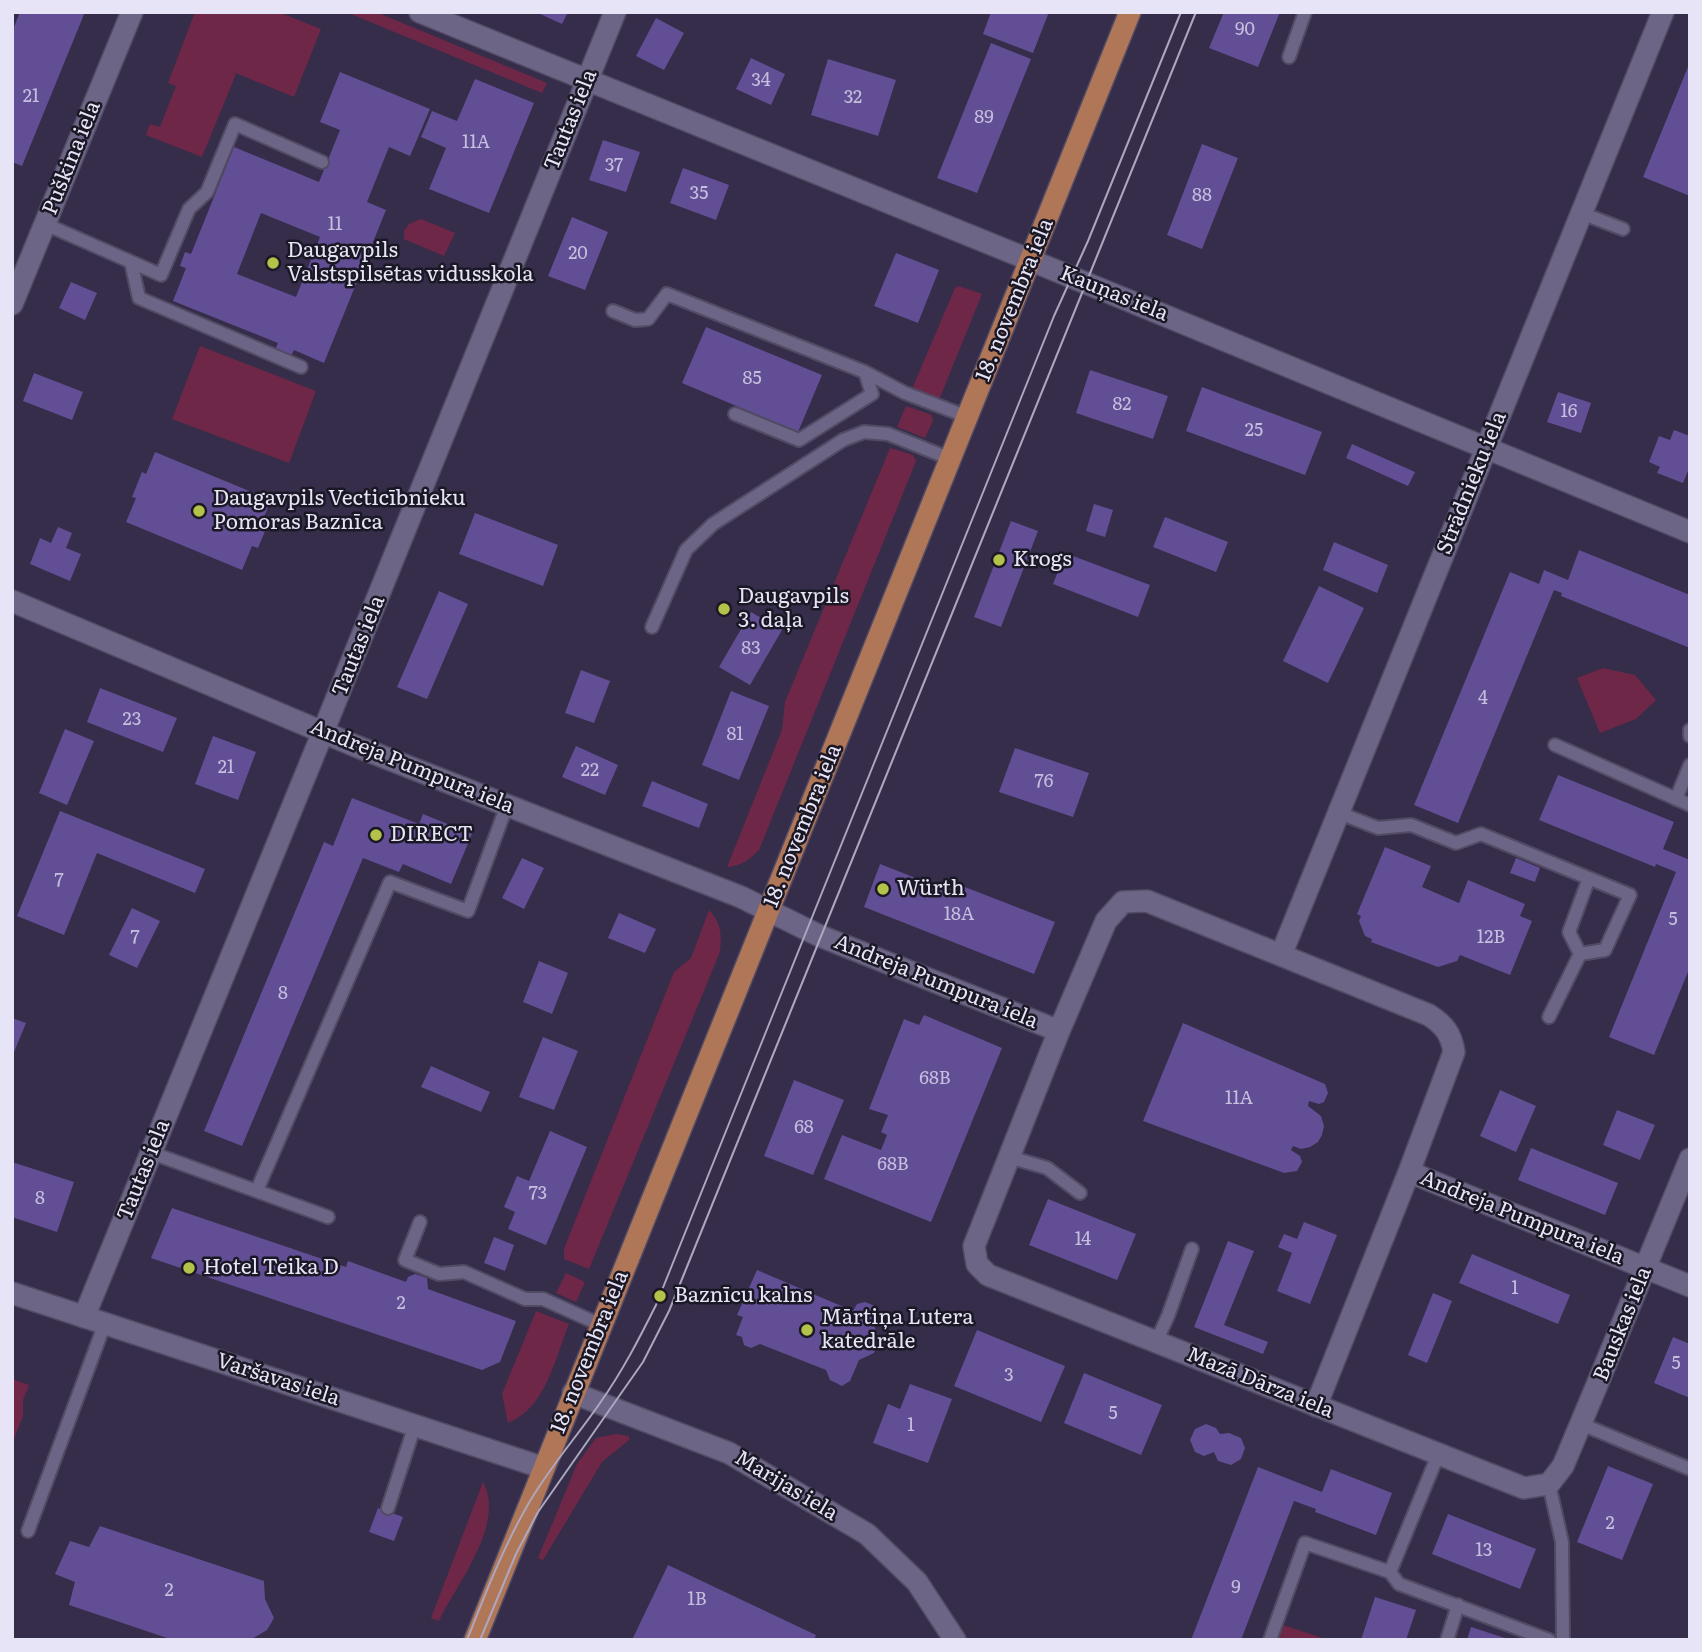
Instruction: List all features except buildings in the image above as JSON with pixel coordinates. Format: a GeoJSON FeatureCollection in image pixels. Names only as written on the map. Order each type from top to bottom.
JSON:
{"type":"FeatureCollection","features":[{"type":"Feature","properties":{"kind":"main road","name":"18. novembra iela"},"geometry":{"type":"LineString","coordinates":[[475,1640],[1130,12]]}},
{"type":"Feature","properties":{"kind":"street","name":"Puškina iela"},"geometry":{"type":"LineString","coordinates":[[12,304],[132,12]]}},
{"type":"Feature","properties":{"kind":"street","name":"Kauņas iela"},"geometry":{"type":"LineString","coordinates":[[420,12],[1690,532]]}},
{"type":"Feature","properties":{"kind":"street","name":"Tautas iela"},"geometry":{"type":"LineString","coordinates":[[83,1317],[615,12]]}},
{"type":"Feature","properties":{"kind":"street","name":"Strādnieku iela"},"geometry":{"type":"LineString","coordinates":[[1281,955],[1663,12]]}},
{"type":"Feature","properties":{"kind":"street","name":"Andreja Pumpura iela"},"geometry":{"type":"LineString","coordinates":[[12,601],[323,732],[741,897],[830,940],[1059,1031],[1106,921],[1123,902],[1147,901],[1429,1015],[1444,1025],[1452,1039],[1454,1052],[1409,1172],[1690,1286]]}},
{"type":"Feature","properties":{"kind":"street"},"geometry":{"type":"LineString","coordinates":[[1009,1157],[1059,1031]]}},
{"type":"Feature","properties":{"kind":"street","name":"Mazā Dārza iela"},"geometry":{"type":"LineString","coordinates":[[1009,1157],[974,1246],[977,1264],[988,1275],[1524,1489],[1549,1484]]}},
{"type":"Feature","properties":{"kind":"street","name":"Bauskas iela"},"geometry":{"type":"LineString","coordinates":[[1549,1484],[1563,1466],[1690,1160]]}},
{"type":"Feature","properties":{"kind":"street"},"geometry":{"type":"LineString","coordinates":[[1317,1406],[1409,1172]]}},
{"type":"Feature","properties":{"kind":"street","name":"Varšavas iela"},"geometry":{"type":"LineString","coordinates":[[12,1293],[544,1468]]}},
{"type":"Feature","properties":{"kind":"street","name":"Marijas iela"},"geometry":{"type":"LineString","coordinates":[[573,1393],[729,1452],[867,1534],[917,1582],[955,1640]]}},
{"type":"Feature","properties":{"kind":"lane"},"geometry":{"type":"LineString","coordinates":[[1289,57],[1305,12]]}},
{"type":"Feature","properties":{"kind":"lane"},"geometry":{"type":"LineString","coordinates":[[45,224],[161,275],[189,209],[207,192],[235,124],[322,162]]}},
{"type":"Feature","properties":{"kind":"lane"},"geometry":{"type":"LineString","coordinates":[[1581,213],[1623,229]]}},
{"type":"Feature","properties":{"kind":"lane"},"geometry":{"type":"LineString","coordinates":[[131,262],[139,298],[301,367]]}},
{"type":"Feature","properties":{"kind":"lane"},"geometry":{"type":"LineString","coordinates":[[613,310],[635,320],[648,319],[667,293],[865,372],[905,393],[968,417]]}},
{"type":"Feature","properties":{"kind":"lane"},"geometry":{"type":"LineString","coordinates":[[735,414],[799,440],[873,394],[865,372]]}},
{"type":"Feature","properties":{"kind":"lane"},"geometry":{"type":"LineString","coordinates":[[652,627],[686,550],[713,524],[843,440],[864,432],[888,434],[951,459]]}},
{"type":"Feature","properties":{"kind":"lane"},"geometry":{"type":"LineString","coordinates":[[1690,730],[1690,736]]}},
{"type":"Feature","properties":{"kind":"lane"},"geometry":{"type":"LineString","coordinates":[[1555,745],[1690,805]]}},
{"type":"Feature","properties":{"kind":"lane"},"geometry":{"type":"LineString","coordinates":[[1676,799],[1690,765]]}},
{"type":"Feature","properties":{"kind":"lane"},"geometry":{"type":"LineString","coordinates":[[257,1190],[390,882],[467,911],[507,805]]}},
{"type":"Feature","properties":{"kind":"lane"},"geometry":{"type":"LineString","coordinates":[[1339,813],[1378,828],[1411,825],[1456,843],[1481,834],[1630,895],[1605,950],[1580,954]]}},
{"type":"Feature","properties":{"kind":"lane"},"geometry":{"type":"LineString","coordinates":[[1580,954],[1569,932],[1589,878]]}},
{"type":"Feature","properties":{"kind":"lane"},"geometry":{"type":"LineString","coordinates":[[1549,1017],[1580,954]]}},
{"type":"Feature","properties":{"kind":"lane"},"geometry":{"type":"LineString","coordinates":[[152,1153],[328,1217]]}},
{"type":"Feature","properties":{"kind":"lane"},"geometry":{"type":"LineString","coordinates":[[1009,1157],[1046,1168],[1080,1192]]}},
{"type":"Feature","properties":{"kind":"lane"},"geometry":{"type":"LineString","coordinates":[[420,1222],[405,1260],[439,1274],[464,1272],[525,1299],[543,1299],[601,1325]]}},
{"type":"Feature","properties":{"kind":"lane"},"geometry":{"type":"LineString","coordinates":[[1156,1342],[1192,1249]]}},
{"type":"Feature","properties":{"kind":"lane"},"geometry":{"type":"LineString","coordinates":[[29,1531],[105,1324]]}},
{"type":"Feature","properties":{"kind":"lane"},"geometry":{"type":"LineString","coordinates":[[1581,1424],[1690,1469]]}},
{"type":"Feature","properties":{"kind":"lane"},"geometry":{"type":"LineString","coordinates":[[388,1508],[415,1425]]}},
{"type":"Feature","properties":{"kind":"lane"},"geometry":{"type":"LineString","coordinates":[[1390,1572],[1438,1455]]}},
{"type":"Feature","properties":{"kind":"lane"},"geometry":{"type":"LineString","coordinates":[[1549,1484],[1562,1542],[1563,1640]]}},
{"type":"Feature","properties":{"kind":"lane"},"geometry":{"type":"LineString","coordinates":[[1270,1640],[1306,1543],[1390,1572],[1399,1584],[1549,1640]]}},
{"type":"Feature","properties":{"kind":"lane"},"geometry":{"type":"LineString","coordinates":[[1447,1640],[1458,1605]]}},
{"type":"Feature","properties":{"kind":"shaded area"},"geometry":{"type":"Polygon","coordinates":[[[195,12],[278,12],[321,29],[294,97],[233,72],[236,74],[202,157],[146,135],[150,124],[160,127],[176,86],[168,83],[195,12]]]}},
{"type":"Feature","properties":{"kind":"shaded area"},"geometry":{"type":"Polygon","coordinates":[[[346,12],[376,12],[547,83],[542,93],[346,12]]]}},
{"type":"Feature","properties":{"kind":"shaded area"},"geometry":{"type":"Polygon","coordinates":[[[421,219],[455,233],[444,256],[404,239],[404,231],[409,224],[421,219]]]}},
{"type":"Feature","properties":{"kind":"shaded area"},"geometry":{"type":"Polygon","coordinates":[[[959,286],[982,294],[939,400],[912,389],[955,288],[959,286]]]}},
{"type":"Feature","properties":{"kind":"shaded area"},"geometry":{"type":"Polygon","coordinates":[[[200,346],[316,391],[289,463],[172,419],[200,346]]]}},
{"type":"Feature","properties":{"kind":"shaded area"},"geometry":{"type":"Polygon","coordinates":[[[906,406],[932,415],[933,421],[925,438],[897,427],[906,406]]]}},
{"type":"Feature","properties":{"kind":"shaded area"},"geometry":{"type":"Polygon","coordinates":[[[890,448],[913,455],[916,461],[759,850],[744,862],[727,867],[782,730],[785,702],[890,448]]]}},
{"type":"Feature","properties":{"kind":"shaded area"},"geometry":{"type":"Polygon","coordinates":[[[1603,668],[1635,675],[1656,700],[1636,719],[1600,733],[1577,678],[1603,668]]]}},
{"type":"Feature","properties":{"kind":"shaded area"},"geometry":{"type":"Polygon","coordinates":[[[709,910],[720,929],[720,952],[589,1269],[564,1259],[564,1249],[674,972],[691,958],[709,910]]]}},
{"type":"Feature","properties":{"kind":"shaded area"},"geometry":{"type":"Polygon","coordinates":[[[566,1273],[585,1282],[576,1302],[556,1293],[566,1273]]]}},
{"type":"Feature","properties":{"kind":"shaded area"},"geometry":{"type":"Polygon","coordinates":[[[536,1311],[569,1324],[548,1381],[540,1394],[521,1416],[508,1423],[502,1394],[536,1311]]]}},
{"type":"Feature","properties":{"kind":"shaded area"},"geometry":{"type":"Polygon","coordinates":[[[12,1379],[29,1385],[23,1400],[23,1416],[12,1444],[12,1379]]]}},
{"type":"Feature","properties":{"kind":"shaded area"},"geometry":{"type":"Polygon","coordinates":[[[616,1434],[629,1436],[629,1440],[602,1462],[543,1560],[538,1558],[577,1464],[596,1438],[616,1434]]]}},
{"type":"Feature","properties":{"kind":"shaded area"},"geometry":{"type":"Polygon","coordinates":[[[483,1482],[488,1498],[484,1534],[439,1621],[431,1618],[483,1482]]]}},
{"type":"Feature","properties":{"kind":"shaded area"},"geometry":{"type":"Polygon","coordinates":[[[1283,1625],[1329,1640],[1278,1640],[1283,1625]]]}},
{"type":"Feature","properties":{"kind":"tram line"},"geometry":{"type":"LineString","coordinates":[[467,1640],[502,1556],[526,1508],[543,1480],[608,1391],[656,1305],[1054,316],[1088,241],[1181,12]]}},
{"type":"Feature","properties":{"kind":"tram line"},"geometry":{"type":"LineString","coordinates":[[480,1640],[516,1554],[538,1512],[643,1362],[669,1311],[1196,12]]}},
{"type":"Feature","properties":{"kind":"place","name":"Daugavpils Valstspilsētas vidusskola"},"geometry":{"type":"Point","coordinates":[273,263]}},
{"type":"Feature","properties":{"kind":"place","name":"Daugavpils Vecticībnieku Pomoras Baznīca"},"geometry":{"type":"Point","coordinates":[199,511]}},
{"type":"Feature","properties":{"kind":"place","name":"Krogs"},"geometry":{"type":"Point","coordinates":[999,560]}},
{"type":"Feature","properties":{"kind":"place","name":"Daugavpils 3. daļa"},"geometry":{"type":"Point","coordinates":[724,609]}},
{"type":"Feature","properties":{"kind":"place","name":"DIRECT"},"geometry":{"type":"Point","coordinates":[376,835]}},
{"type":"Feature","properties":{"kind":"place","name":"Würth"},"geometry":{"type":"Point","coordinates":[883,889]}},
{"type":"Feature","properties":{"kind":"place","name":"Hotel Teika D"},"geometry":{"type":"Point","coordinates":[189,1268]}},
{"type":"Feature","properties":{"kind":"place","name":"Baznīcu kalns"},"geometry":{"type":"Point","coordinates":[660,1296]}},
{"type":"Feature","properties":{"kind":"place","name":"Mārtiņa Lutera katedrāle"},"geometry":{"type":"Point","coordinates":[807,1330]}}]}
